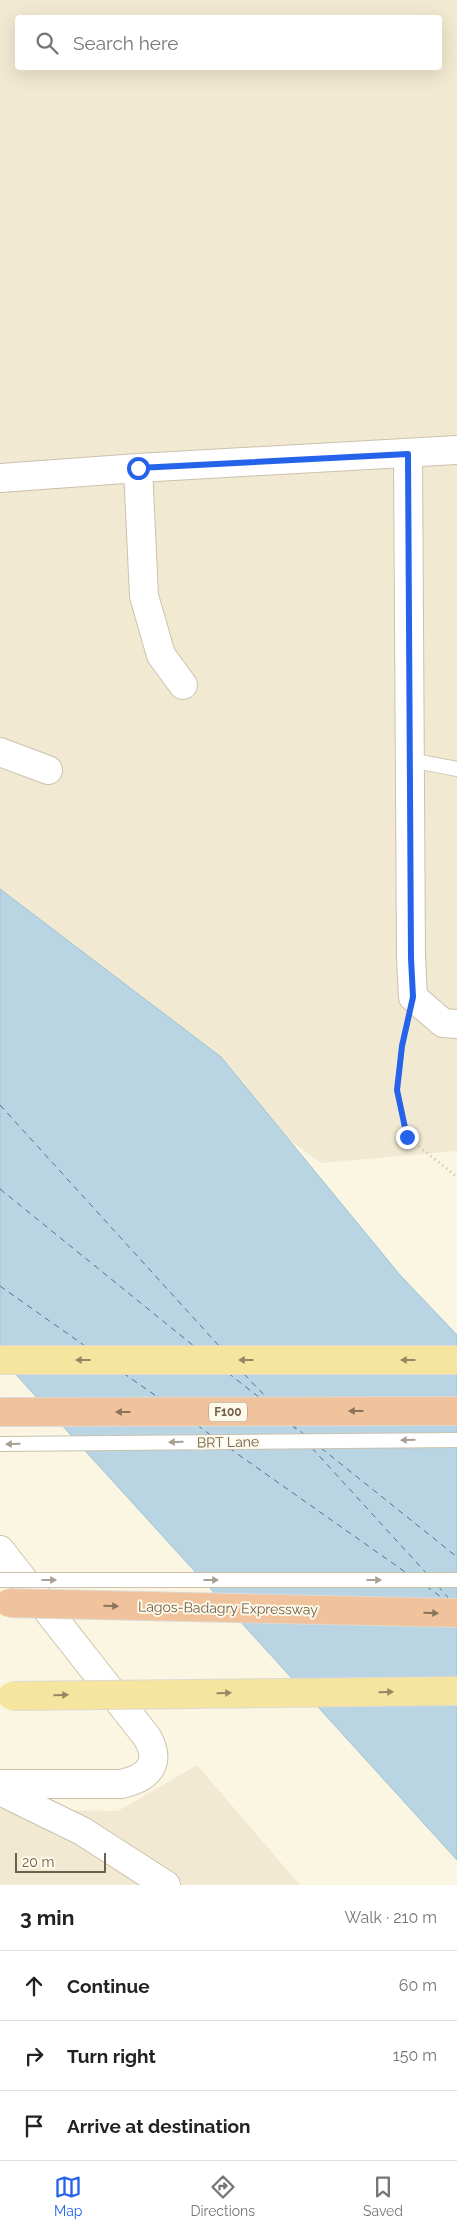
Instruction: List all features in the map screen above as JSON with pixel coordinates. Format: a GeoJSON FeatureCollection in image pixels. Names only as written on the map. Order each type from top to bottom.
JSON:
{"type":"FeatureCollection","features":[{"type":"Feature","properties":{"kind":"highway","name":"F100"},"geometry":{"type":"LineString","coordinates":[[0,1412],[457,1411]]}},
{"type":"Feature","properties":{"kind":"highway","name":"Lagos-Badagry Expressway"},"geometry":{"type":"LineString","coordinates":[[3,1596],[457,1613]]}},
{"type":"Feature","properties":{"kind":"main road"},"geometry":{"type":"LineString","coordinates":[[0,1360],[457,1360]]}},
{"type":"Feature","properties":{"kind":"main road"},"geometry":{"type":"LineString","coordinates":[[6,1696],[457,1691]]}},
{"type":"Feature","properties":{"kind":"street"},"geometry":{"type":"LineString","coordinates":[[0,478],[138,468],[457,450]]}},
{"type":"Feature","properties":{"kind":"street"},"geometry":{"type":"LineString","coordinates":[[408,454],[411,958],[413,997],[443,1023],[457,1024]]}},
{"type":"Feature","properties":{"kind":"street"},"geometry":{"type":"LineString","coordinates":[[138,468],[144,596],[161,655],[183,685]]}},
{"type":"Feature","properties":{"kind":"street"},"geometry":{"type":"LineString","coordinates":[[0,752],[48,770]]}},
{"type":"Feature","properties":{"kind":"street"},"geometry":{"type":"LineString","coordinates":[[0,1550],[147,1737],[154,1749],[154,1761],[148,1772],[136,1781],[122,1784],[0,1784]]}},
{"type":"Feature","properties":{"kind":"street"},"geometry":{"type":"LineString","coordinates":[[0,1791],[82,1831],[166,1885]]}},
{"type":"Feature","properties":{"kind":"lane"},"geometry":{"type":"LineString","coordinates":[[410,760],[457,769]]}},
{"type":"Feature","properties":{"kind":"lane","name":"BRT Lane"},"geometry":{"type":"LineString","coordinates":[[0,1444],[457,1440]]}},
{"type":"Feature","properties":{"kind":"lane"},"geometry":{"type":"LineString","coordinates":[[3,1596],[457,1580]]}},
{"type":"Feature","properties":{"kind":"path"},"geometry":{"type":"LineString","coordinates":[[413,997],[402,1046],[397,1090],[407,1137],[457,1177]]}},
{"type":"Feature","properties":{"kind":"shaded area"},"geometry":{"type":"Polygon","coordinates":[[[0,0],[457,0],[457,1151],[321,1163],[157,1043],[0,891],[0,0]]]}},
{"type":"Feature","properties":{"kind":"shaded area"},"geometry":{"type":"Polygon","coordinates":[[[197,1765],[300,1885],[0,1885],[0,1809],[118,1811],[197,1765]]]}},
{"type":"Feature","properties":{"kind":"water"},"geometry":{"type":"Polygon","coordinates":[[[0,889],[221,1057],[400,1275],[457,1335],[457,1860],[0,1357],[0,889]]]}},
{"type":"Feature","properties":{"kind":"ferry route"},"geometry":{"type":"LineString","coordinates":[[0,1105],[220,1347]]}},
{"type":"Feature","properties":{"kind":"ferry route"},"geometry":{"type":"LineString","coordinates":[[0,1189],[195,1347]]}},
{"type":"Feature","properties":{"kind":"ferry route"},"geometry":{"type":"LineString","coordinates":[[0,1286],[85,1346]]}},
{"type":"Feature","properties":{"kind":"ferry route"},"geometry":{"type":"LineString","coordinates":[[123,1373],[159,1398]]}},
{"type":"Feature","properties":{"kind":"ferry route"},"geometry":{"type":"LineString","coordinates":[[228,1373],[260,1398]]}},
{"type":"Feature","properties":{"kind":"ferry route"},"geometry":{"type":"LineString","coordinates":[[244,1374],[267,1398]]}},
{"type":"Feature","properties":{"kind":"ferry route"},"geometry":{"type":"LineString","coordinates":[[292,1424],[305,1435]]}},
{"type":"Feature","properties":{"kind":"ferry route"},"geometry":{"type":"LineString","coordinates":[[197,1425],[212,1436]]}},
{"type":"Feature","properties":{"kind":"ferry route"},"geometry":{"type":"LineString","coordinates":[[292,1425],[301,1435]]}},
{"type":"Feature","properties":{"kind":"ferry route"},"geometry":{"type":"LineString","coordinates":[[229,1448],[408,1574]]}},
{"type":"Feature","properties":{"kind":"ferry route"},"geometry":{"type":"LineString","coordinates":[[312,1448],[427,1574]]}},
{"type":"Feature","properties":{"kind":"ferry route"},"geometry":{"type":"LineString","coordinates":[[321,1448],[457,1557]]}},
{"type":"Feature","properties":{"kind":"ferry route"},"geometry":{"type":"LineString","coordinates":[[426,1586],[445,1600]]}},
{"type":"Feature","properties":{"kind":"ferry route"},"geometry":{"type":"LineString","coordinates":[[438,1586],[450,1600]]}},
{"type":"Feature","properties":{"kind":"route"},"geometry":{"type":"LineString","coordinates":[[138,468],[408,454],[411,958],[413,997],[402,1046],[397,1090],[407,1137]]}}]}
